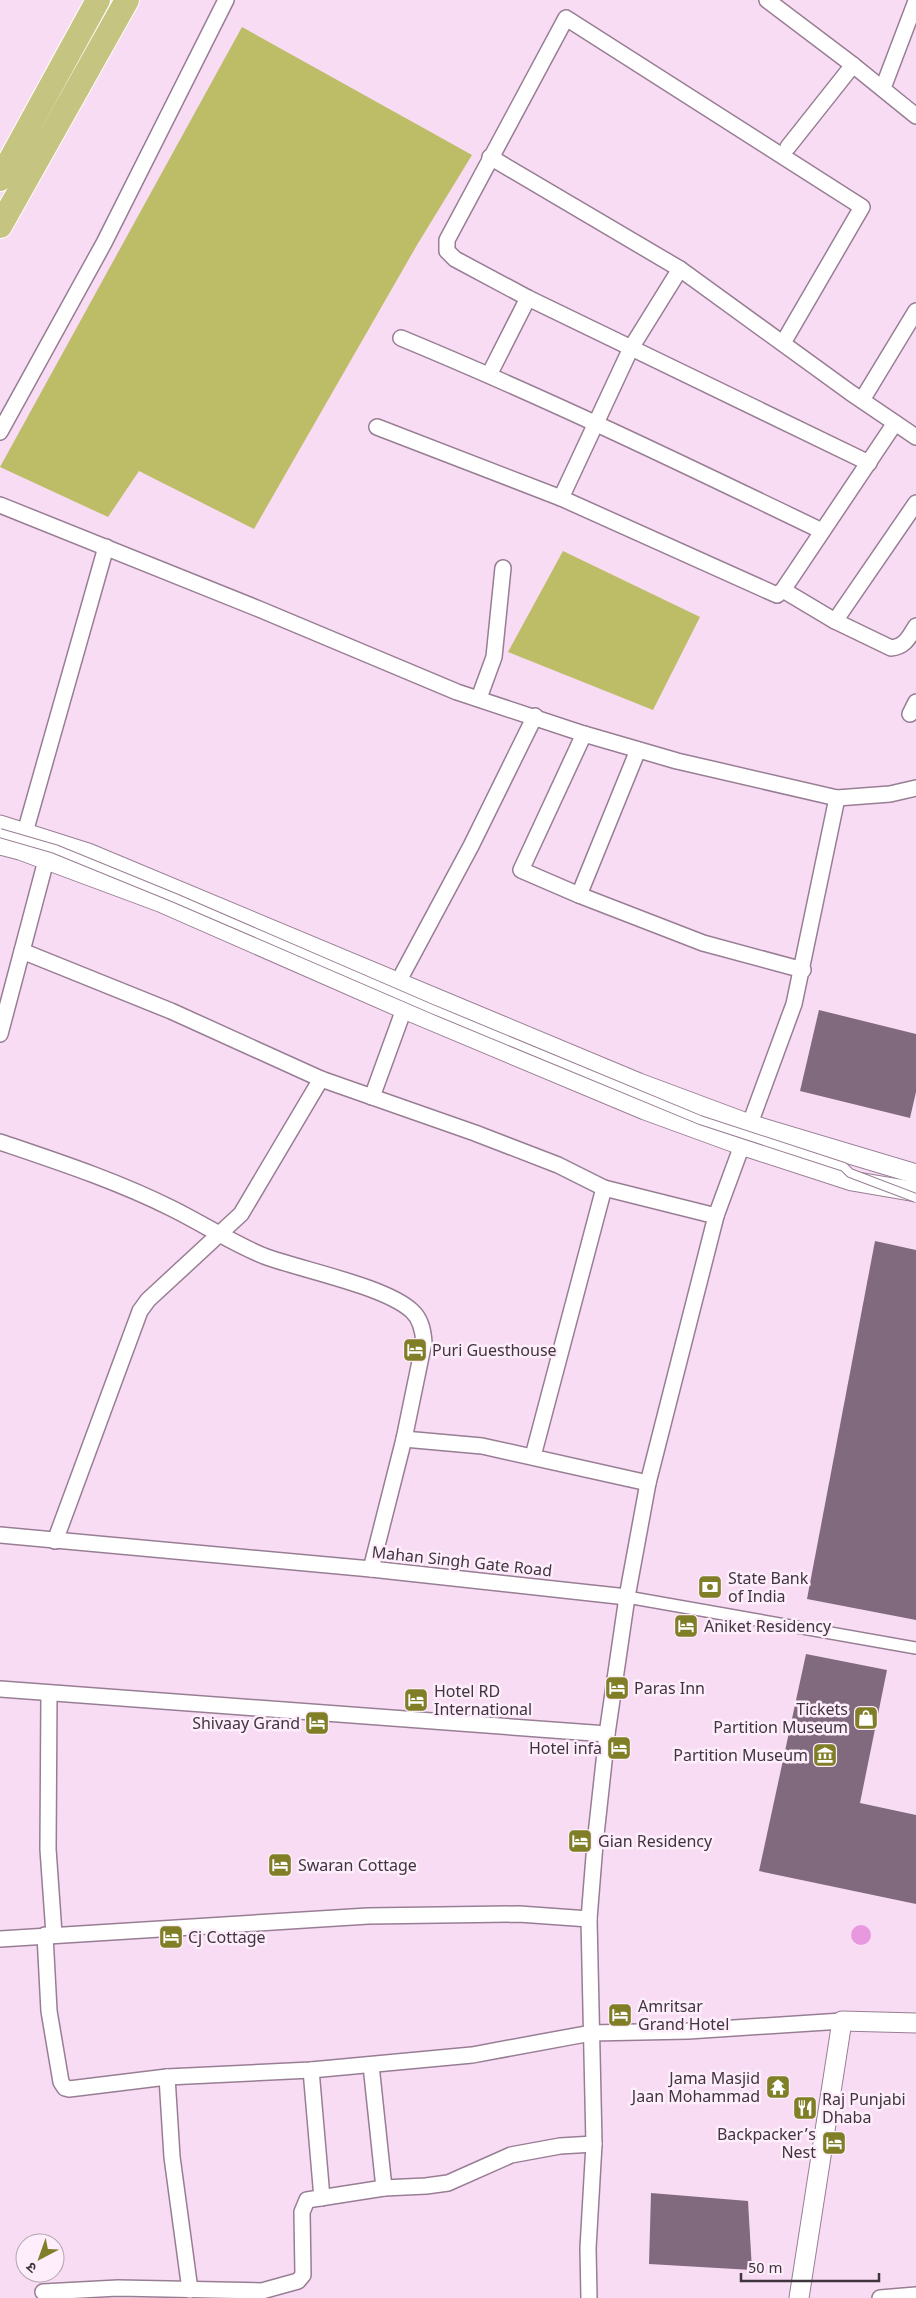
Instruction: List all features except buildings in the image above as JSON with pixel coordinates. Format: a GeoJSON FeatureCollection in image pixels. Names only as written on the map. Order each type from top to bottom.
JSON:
{"type":"FeatureCollection","features":[{"type":"Feature","properties":{"kind":"main road"},"geometry":{"type":"LineString","coordinates":[[0,179],[98,0]]}},
{"type":"Feature","properties":{"kind":"main road"},"geometry":{"type":"LineString","coordinates":[[0,226],[127,0]]}},
{"type":"Feature","properties":{"kind":"street"},"geometry":{"type":"LineString","coordinates":[[0,432],[104,244],[226,0]]}},
{"type":"Feature","properties":{"kind":"street"},"geometry":{"type":"LineString","coordinates":[[769,1],[854,65],[916,116]]}},
{"type":"Feature","properties":{"kind":"street"},"geometry":{"type":"LineString","coordinates":[[883,88],[916,1]]}},
{"type":"Feature","properties":{"kind":"street"},"geometry":{"type":"LineString","coordinates":[[784,344],[862,207],[566,18],[447,240],[447,251],[455,259],[528,298],[869,462]]}},
{"type":"Feature","properties":{"kind":"street"},"geometry":{"type":"LineString","coordinates":[[788,147],[854,65]]}},
{"type":"Feature","properties":{"kind":"street"},"geometry":{"type":"LineString","coordinates":[[490,157],[680,269],[916,437]]}},
{"type":"Feature","properties":{"kind":"street"},"geometry":{"type":"LineString","coordinates":[[561,498],[594,422],[631,348],[680,269]]}},
{"type":"Feature","properties":{"kind":"street"},"geometry":{"type":"LineString","coordinates":[[489,375],[528,298]]}},
{"type":"Feature","properties":{"kind":"street"},"geometry":{"type":"LineString","coordinates":[[862,400],[916,311]]}},
{"type":"Feature","properties":{"kind":"street"},"geometry":{"type":"LineString","coordinates":[[401,338],[594,422],[822,532]]}},
{"type":"Feature","properties":{"kind":"street"},"geometry":{"type":"LineString","coordinates":[[377,427],[561,498],[776,595],[783,590],[895,422]]}},
{"type":"Feature","properties":{"kind":"street"},"geometry":{"type":"LineString","coordinates":[[835,621],[916,503]]}},
{"type":"Feature","properties":{"kind":"street"},"geometry":{"type":"LineString","coordinates":[[0,505],[457,692],[535,716],[584,734],[678,762],[837,798],[890,794],[916,788]]}},
{"type":"Feature","properties":{"kind":"street"},"geometry":{"type":"LineString","coordinates":[[20,850],[106,547]]}},
{"type":"Feature","properties":{"kind":"street"},"geometry":{"type":"LineString","coordinates":[[479,698],[494,657],[503,568]]}},
{"type":"Feature","properties":{"kind":"street"},"geometry":{"type":"LineString","coordinates":[[783,590],[835,621],[891,648],[899,647],[905,642],[916,626]]}},
{"type":"Feature","properties":{"kind":"street"},"geometry":{"type":"LineString","coordinates":[[397,984],[470,846],[535,716]]}},
{"type":"Feature","properties":{"kind":"street"},"geometry":{"type":"LineString","coordinates":[[584,734],[521,870],[579,895],[703,943],[802,970]]}},
{"type":"Feature","properties":{"kind":"street"},"geometry":{"type":"LineString","coordinates":[[579,895],[638,750]]}},
{"type":"Feature","properties":{"kind":"street"},"geometry":{"type":"LineString","coordinates":[[589,2298],[588,2248],[594,2144],[590,2033],[590,1920],[595,1844],[607,1734],[627,1596],[648,1483],[716,1216],[741,1145],[778,1051],[802,970],[837,798]]}},
{"type":"Feature","properties":{"kind":"street"},"geometry":{"type":"LineString","coordinates":[[0,824],[51,840],[639,1083],[749,1124],[916,1174]]}},
{"type":"Feature","properties":{"kind":"street"},"geometry":{"type":"LineString","coordinates":[[0,1034],[51,840]]}},
{"type":"Feature","properties":{"kind":"street"},"geometry":{"type":"LineString","coordinates":[[0,845],[46,859],[160,902],[404,1009],[645,1110],[741,1145],[852,1181],[916,1192]]}},
{"type":"Feature","properties":{"kind":"street"},"geometry":{"type":"LineString","coordinates":[[22,951],[171,1010],[320,1079],[475,1133],[558,1165],[604,1188],[716,1216]]}},
{"type":"Feature","properties":{"kind":"street"},"geometry":{"type":"LineString","coordinates":[[372,1097],[404,1009]]}},
{"type":"Feature","properties":{"kind":"street"},"geometry":{"type":"LineString","coordinates":[[55,1541],[140,1311],[148,1300],[241,1214],[320,1079]]}},
{"type":"Feature","properties":{"kind":"street"},"geometry":{"type":"LineString","coordinates":[[0,1142],[96,1175],[173,1209],[263,1256],[370,1290],[393,1299],[412,1311],[422,1328],[424,1342],[404,1439],[371,1568]]}},
{"type":"Feature","properties":{"kind":"street"},"geometry":{"type":"LineString","coordinates":[[533,1456],[604,1188]]}},
{"type":"Feature","properties":{"kind":"street"},"geometry":{"type":"LineString","coordinates":[[404,1439],[482,1446],[648,1483]]}},
{"type":"Feature","properties":{"kind":"street","name":"Mahan Singh Gate Road"},"geometry":{"type":"LineString","coordinates":[[0,1535],[371,1568],[627,1596],[916,1648]]}},
{"type":"Feature","properties":{"kind":"street"},"geometry":{"type":"LineString","coordinates":[[0,1688],[607,1734]]}},
{"type":"Feature","properties":{"kind":"street"},"geometry":{"type":"LineString","coordinates":[[49,1693],[49,2011],[62,2086],[65,2088],[167,2077],[311,2070],[432,2057],[472,2055],[590,2033],[688,2031],[842,2021],[916,2023]]}},
{"type":"Feature","properties":{"kind":"street"},"geometry":{"type":"LineString","coordinates":[[0,1939],[368,1916],[520,1914],[590,1920]]}},
{"type":"Feature","properties":{"kind":"street"},"geometry":{"type":"LineString","coordinates":[[799,2298],[842,2021]]}},
{"type":"Feature","properties":{"kind":"street"},"geometry":{"type":"LineString","coordinates":[[370,2065],[384,2188]]}},
{"type":"Feature","properties":{"kind":"street"},"geometry":{"type":"LineString","coordinates":[[311,2070],[322,2198]]}},
{"type":"Feature","properties":{"kind":"street"},"geometry":{"type":"LineString","coordinates":[[167,2077],[172,2158],[190,2290]]}},
{"type":"Feature","properties":{"kind":"street"},"geometry":{"type":"LineString","coordinates":[[43,2292],[118,2288],[262,2294],[298,2281],[303,2275],[303,2207],[307,2200],[384,2188],[426,2186],[448,2182],[512,2155],[560,2146],[594,2144]]}},
{"type":"Feature","properties":{"kind":"street"},"geometry":{"type":"LineString","coordinates":[[880,2298],[916,2295]]}},
{"type":"Feature","properties":{"kind":"lane"},"geometry":{"type":"LineString","coordinates":[[0,833],[54,849],[175,898],[432,1009],[700,1120],[844,1167],[850,1173],[916,1198]]}},
{"type":"Feature","properties":{"kind":"shaded area"},"geometry":{"type":"Polygon","coordinates":[[[242,27],[472,155],[417,245],[254,529],[139,471],[108,517],[0,467],[242,27]]]}},
{"type":"Feature","properties":{"kind":"shaded area"},"geometry":{"type":"Polygon","coordinates":[[[563,551],[700,617],[653,710],[508,652],[563,551]]]}},
{"type":"Feature","properties":{"kind":"shaded area"},"geometry":{"type":"Polygon","coordinates":[[[861,1925],[868,1928],[871,1935],[868,1942],[861,1945],[854,1942],[851,1935],[854,1928],[861,1925]]]}},
{"type":"Feature","properties":{"kind":"place","name":"Puri Guesthouse"},"geometry":{"type":"Point","coordinates":[415,1350]}},
{"type":"Feature","properties":{"kind":"place","name":"State Bank of India"},"geometry":{"type":"Point","coordinates":[710,1587]}},
{"type":"Feature","properties":{"kind":"place","name":"Aniket Residency"},"geometry":{"type":"Point","coordinates":[686,1626]}},
{"type":"Feature","properties":{"kind":"place","name":"Paras Inn"},"geometry":{"type":"Point","coordinates":[617,1688]}},
{"type":"Feature","properties":{"kind":"place","name":"Hotel RD International"},"geometry":{"type":"Point","coordinates":[416,1700]}},
{"type":"Feature","properties":{"kind":"place","name":"Tickets Partition Museum"},"geometry":{"type":"Point","coordinates":[866,1718]}},
{"type":"Feature","properties":{"kind":"place","name":"Shivaay Grand"},"geometry":{"type":"Point","coordinates":[317,1723]}},
{"type":"Feature","properties":{"kind":"place","name":"Hotel infa"},"geometry":{"type":"Point","coordinates":[619,1748]}},
{"type":"Feature","properties":{"kind":"place","name":"Partition Museum"},"geometry":{"type":"Point","coordinates":[825,1755]}},
{"type":"Feature","properties":{"kind":"place","name":"Gian Residency"},"geometry":{"type":"Point","coordinates":[580,1841]}},
{"type":"Feature","properties":{"kind":"place","name":"Swaran Cottage"},"geometry":{"type":"Point","coordinates":[280,1865]}},
{"type":"Feature","properties":{"kind":"place","name":"Cj Cottage"},"geometry":{"type":"Point","coordinates":[171,1937]}},
{"type":"Feature","properties":{"kind":"place","name":"Amritsar Grand Hotel"},"geometry":{"type":"Point","coordinates":[620,2015]}},
{"type":"Feature","properties":{"kind":"place","name":"Jama Masjid Jaan Mohammad"},"geometry":{"type":"Point","coordinates":[778,2087]}},
{"type":"Feature","properties":{"kind":"place","name":"Raj Punjabi Dhaba"},"geometry":{"type":"Point","coordinates":[805,2108]}},
{"type":"Feature","properties":{"kind":"place","name":"Backpacker’s Nest"},"geometry":{"type":"Point","coordinates":[834,2143]}}]}
